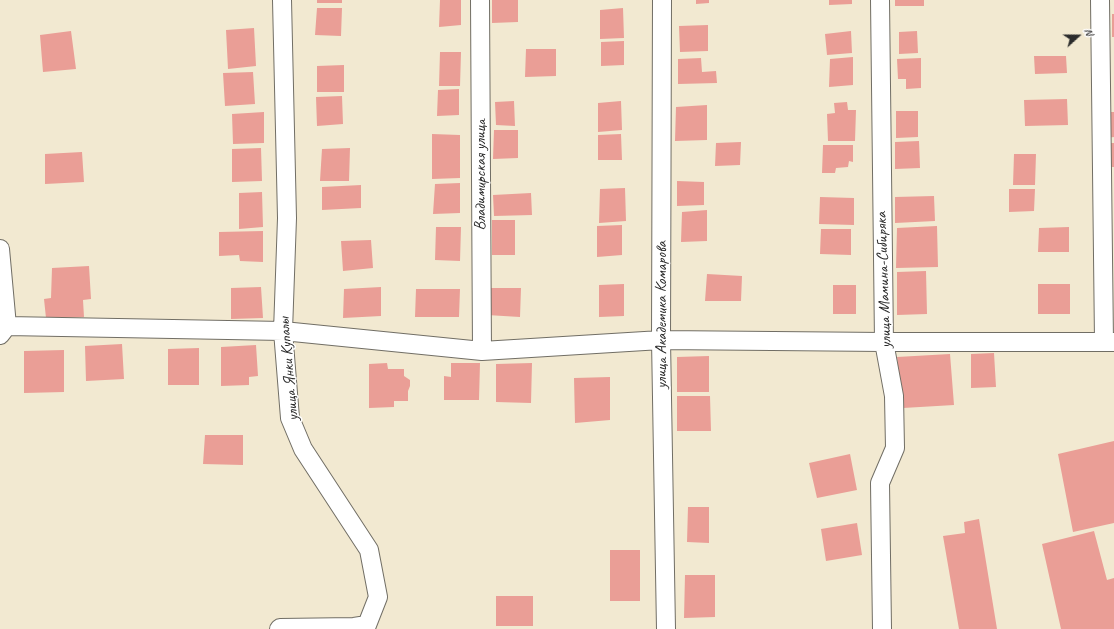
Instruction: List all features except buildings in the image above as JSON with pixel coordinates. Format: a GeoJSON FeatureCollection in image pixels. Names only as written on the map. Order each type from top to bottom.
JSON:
{"type":"FeatureCollection","features":[{"type":"Feature","properties":{"kind":"street","name":"улица Янки Купалы"},"geometry":{"type":"LineString","coordinates":[[279,629],[354,627],[367,625],[378,597],[369,550],[303,449],[290,418],[283,331],[287,218],[282,0]]}},
{"type":"Feature","properties":{"kind":"street","name":"Владимирская улица"},"geometry":{"type":"LineString","coordinates":[[480,0],[482,351]]}},
{"type":"Feature","properties":{"kind":"street","name":"улица Академика Комарова"},"geometry":{"type":"LineString","coordinates":[[662,0],[661,340],[666,629]]}},
{"type":"Feature","properties":{"kind":"street","name":"улица Мамина-Сибиряка"},"geometry":{"type":"LineString","coordinates":[[880,0],[884,342],[894,396],[895,448],[880,483],[882,629]]}},
{"type":"Feature","properties":{"kind":"street"},"geometry":{"type":"LineString","coordinates":[[0,249],[3,330],[283,331],[482,351],[661,340],[884,342],[1109,341],[1100,0]]}}]}
